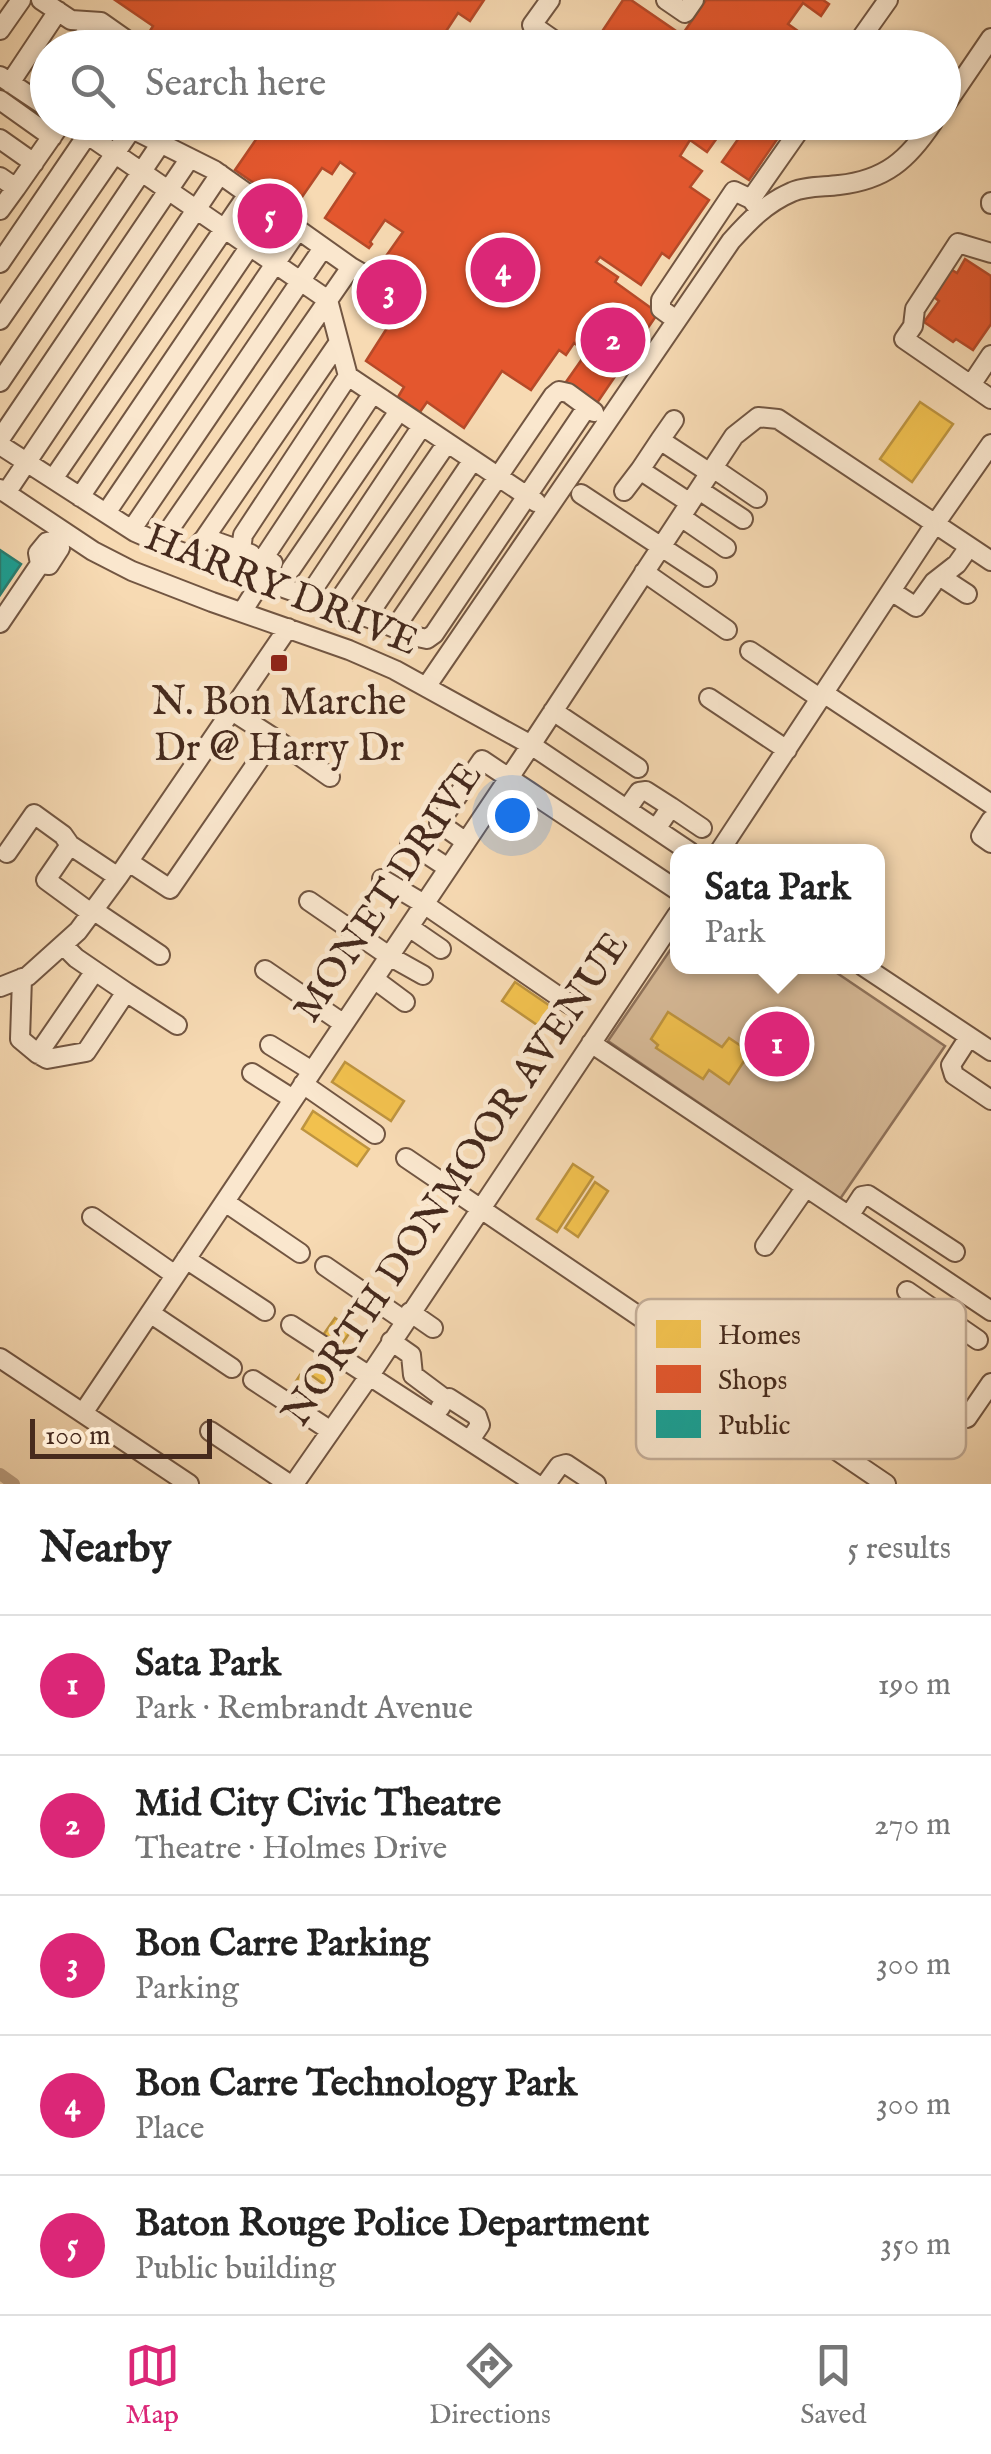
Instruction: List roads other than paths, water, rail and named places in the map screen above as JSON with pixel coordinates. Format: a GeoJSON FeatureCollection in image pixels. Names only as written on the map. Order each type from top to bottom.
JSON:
{"type":"FeatureCollection","features":[{"type":"Feature","properties":{"kind":"street"},"geometry":{"type":"LineString","coordinates":[[0,30],[21,0]]}},
{"type":"Feature","properties":{"kind":"street"},"geometry":{"type":"LineString","coordinates":[[41,0],[70,20],[101,22],[107,30]]}},
{"type":"Feature","properties":{"kind":"street"},"geometry":{"type":"LineString","coordinates":[[539,30],[532,25],[550,0]]}},
{"type":"Feature","properties":{"kind":"street"},"geometry":{"type":"LineString","coordinates":[[666,0],[686,13],[694,0]]}},
{"type":"Feature","properties":{"kind":"street"},"geometry":{"type":"LineString","coordinates":[[867,30],[888,0]]}},
{"type":"Feature","properties":{"kind":"street"},"geometry":{"type":"LineString","coordinates":[[43,30],[58,11]]}},
{"type":"Feature","properties":{"kind":"street"},"geometry":{"type":"LineString","coordinates":[[88,30],[93,22]]}},
{"type":"Feature","properties":{"kind":"street"},"geometry":{"type":"LineString","coordinates":[[961,82],[991,38]]}},
{"type":"Feature","properties":{"kind":"street"},"geometry":{"type":"LineString","coordinates":[[30,47],[5,79],[30,92]]}},
{"type":"Feature","properties":{"kind":"street"},"geometry":{"type":"LineString","coordinates":[[0,100],[30,113]]}},
{"type":"Feature","properties":{"kind":"street"},"geometry":{"type":"LineString","coordinates":[[0,139],[34,163]]}},
{"type":"Feature","properties":{"kind":"street"},"geometry":{"type":"LineString","coordinates":[[0,210],[8,183],[34,163],[51,140]]}},
{"type":"Feature","properties":{"kind":"street"},"geometry":{"type":"LineString","coordinates":[[0,264],[85,140]]}},
{"type":"Feature","properties":{"kind":"street"},"geometry":{"type":"LineString","coordinates":[[103,140],[116,154],[328,300],[348,376],[546,510]]}},
{"type":"Feature","properties":{"kind":"street"},"geometry":{"type":"LineString","coordinates":[[0,318],[125,140]]}},
{"type":"Feature","properties":{"kind":"street"},"geometry":{"type":"LineString","coordinates":[[156,140],[220,174],[351,267],[398,294]]}},
{"type":"Feature","properties":{"kind":"street"},"geometry":{"type":"LineString","coordinates":[[426,687],[756,204],[794,140]]}},
{"type":"Feature","properties":{"kind":"street"},"geometry":{"type":"LineString","coordinates":[[676,320],[662,309],[661,300],[734,192],[756,204],[795,190],[849,184],[885,173],[921,140]]}},
{"type":"Feature","properties":{"kind":"street"},"geometry":{"type":"LineString","coordinates":[[0,382],[161,143]]}},
{"type":"Feature","properties":{"kind":"street"},"geometry":{"type":"LineString","coordinates":[[190,158],[0,442],[132,530],[230,570],[427,639],[587,407]]}},
{"type":"Feature","properties":{"kind":"street"},"geometry":{"type":"LineString","coordinates":[[3,491],[220,174]]}},
{"type":"Feature","properties":{"kind":"street"},"geometry":{"type":"LineString","coordinates":[[53,480],[248,194]]}},
{"type":"Feature","properties":{"kind":"street"},"geometry":{"type":"LineString","coordinates":[[80,496],[273,212]]}},
{"type":"Feature","properties":{"kind":"street"},"geometry":{"type":"LineString","coordinates":[[106,513],[298,230]]}},
{"type":"Feature","properties":{"kind":"street"},"geometry":{"type":"LineString","coordinates":[[991,253],[958,243],[915,310],[913,326],[904,339],[985,393],[991,355]]}},
{"type":"Feature","properties":{"kind":"street"},"geometry":{"type":"LineString","coordinates":[[132,530],[324,248]]}},
{"type":"Feature","properties":{"kind":"street"},"geometry":{"type":"LineString","coordinates":[[160,543],[351,267]]}},
{"type":"Feature","properties":{"kind":"street"},"geometry":{"type":"LineString","coordinates":[[190,555],[339,342]]}},
{"type":"Feature","properties":{"kind":"street"},"geometry":{"type":"LineString","coordinates":[[212,602],[241,550],[243,535],[348,376]]}},
{"type":"Feature","properties":{"kind":"street"},"geometry":{"type":"LineString","coordinates":[[395,628],[552,396],[559,391],[568,394],[607,421]]}},
{"type":"Feature","properties":{"kind":"street"},"geometry":{"type":"LineString","coordinates":[[276,564],[373,393]]}},
{"type":"Feature","properties":{"kind":"street"},"geometry":{"type":"LineString","coordinates":[[242,612],[262,581],[399,410]]}},
{"type":"Feature","properties":{"kind":"street","name":"MONET DRIVE"},"geometry":{"type":"LineString","coordinates":[[83,1413],[734,436],[758,418],[778,419],[935,524]]}},
{"type":"Feature","properties":{"kind":"street"},"geometry":{"type":"LineString","coordinates":[[624,492],[674,420]]}},
{"type":"Feature","properties":{"kind":"street"},"geometry":{"type":"LineString","coordinates":[[308,597],[422,426]]}},
{"type":"Feature","properties":{"kind":"street"},"geometry":{"type":"LineString","coordinates":[[660,440],[757,498]]}},
{"type":"Feature","properties":{"kind":"street"},"geometry":{"type":"LineString","coordinates":[[335,606],[447,442]]}},
{"type":"Feature","properties":{"kind":"street"},"geometry":{"type":"LineString","coordinates":[[724,844],[991,444]]}},
{"type":"Feature","properties":{"kind":"street"},"geometry":{"type":"LineString","coordinates":[[367,617],[474,460]]}},
{"type":"Feature","properties":{"kind":"street"},"geometry":{"type":"LineString","coordinates":[[640,470],[690,504],[726,548]]}},
{"type":"Feature","properties":{"kind":"street","name":"HARRY DRIVE"},"geometry":{"type":"LineString","coordinates":[[3,491],[60,536],[132,571],[350,650],[394,670],[531,745],[678,844]]}},
{"type":"Feature","properties":{"kind":"street"},"geometry":{"type":"LineString","coordinates":[[581,494],[707,578]]}},
{"type":"Feature","properties":{"kind":"street"},"geometry":{"type":"LineString","coordinates":[[690,504],[743,519]]}},
{"type":"Feature","properties":{"kind":"street"},"geometry":{"type":"LineString","coordinates":[[935,524],[991,562]]}},
{"type":"Feature","properties":{"kind":"street"},"geometry":{"type":"LineString","coordinates":[[0,624],[40,564],[48,565],[60,548],[60,536]]}},
{"type":"Feature","properties":{"kind":"street"},"geometry":{"type":"LineString","coordinates":[[204,540],[276,564],[302,582],[308,597]]}},
{"type":"Feature","properties":{"kind":"street"},"geometry":{"type":"LineString","coordinates":[[891,591],[911,614],[934,582],[969,547]]}},
{"type":"Feature","properties":{"kind":"street"},"geometry":{"type":"LineString","coordinates":[[644,572],[728,630]]}},
{"type":"Feature","properties":{"kind":"street"},"geometry":{"type":"LineString","coordinates":[[941,577],[967,594]]}},
{"type":"Feature","properties":{"kind":"street"},"geometry":{"type":"LineString","coordinates":[[0,987],[28,976],[78,931],[124,870],[288,628]]}},
{"type":"Feature","properties":{"kind":"street"},"geometry":{"type":"LineString","coordinates":[[750,652],[991,804]]}},
{"type":"Feature","properties":{"kind":"street"},"geometry":{"type":"LineString","coordinates":[[709,698],[787,750]]}},
{"type":"Feature","properties":{"kind":"street"},"geometry":{"type":"LineString","coordinates":[[232,711],[330,777]]}},
{"type":"Feature","properties":{"kind":"street"},"geometry":{"type":"LineString","coordinates":[[553,711],[638,768]]}},
{"type":"Feature","properties":{"kind":"street"},"geometry":{"type":"LineString","coordinates":[[7,853],[34,814],[63,835],[70,845],[170,889],[274,738]]}},
{"type":"Feature","properties":{"kind":"street"},"geometry":{"type":"LineString","coordinates":[[466,842],[439,824],[482,760],[670,885]]}},
{"type":"Feature","properties":{"kind":"street"},"geometry":{"type":"LineString","coordinates":[[627,809],[640,792],[646,791],[702,828]]}},
{"type":"Feature","properties":{"kind":"street"},"geometry":{"type":"LineString","coordinates":[[656,829],[671,808]]}},
{"type":"Feature","properties":{"kind":"street"},"geometry":{"type":"LineString","coordinates":[[991,820],[981,836],[991,842]]}},
{"type":"Feature","properties":{"kind":"street"},"geometry":{"type":"LineString","coordinates":[[410,843],[448,868]]}},
{"type":"Feature","properties":{"kind":"street"},"geometry":{"type":"LineString","coordinates":[[70,845],[46,880],[160,955]]}},
{"type":"Feature","properties":{"kind":"street"},"geometry":{"type":"LineString","coordinates":[[382,879],[571,1005]]}},
{"type":"Feature","properties":{"kind":"street"},"geometry":{"type":"LineString","coordinates":[[310,901],[423,975]]}},
{"type":"Feature","properties":{"kind":"street","name":"NORTH DONMOOR AVENUE"},"geometry":{"type":"LineString","coordinates":[[291,1484],[370,1375],[670,925]]}},
{"type":"Feature","properties":{"kind":"street"},"geometry":{"type":"LineString","coordinates":[[408,927],[441,949]]}},
{"type":"Feature","properties":{"kind":"street"},"geometry":{"type":"LineString","coordinates":[[63,945],[94,971],[176,1026]]}},
{"type":"Feature","properties":{"kind":"street"},"geometry":{"type":"LineString","coordinates":[[264,970],[344,1024]]}},
{"type":"Feature","properties":{"kind":"street"},"geometry":{"type":"LineString","coordinates":[[38,1054],[94,971]]}},
{"type":"Feature","properties":{"kind":"street"},"geometry":{"type":"LineString","coordinates":[[876,974],[991,1051]]}},
{"type":"Feature","properties":{"kind":"street"},"geometry":{"type":"LineString","coordinates":[[22,978],[20,1039],[47,1059],[86,1052],[126,992]]}},
{"type":"Feature","properties":{"kind":"street"},"geometry":{"type":"LineString","coordinates":[[374,979],[406,1002]]}},
{"type":"Feature","properties":{"kind":"street"},"geometry":{"type":"LineString","coordinates":[[969,1036],[951,1070],[991,1100]]}},
{"type":"Feature","properties":{"kind":"street"},"geometry":{"type":"LineString","coordinates":[[591,1043],[990,1308]]}},
{"type":"Feature","properties":{"kind":"street"},"geometry":{"type":"LineString","coordinates":[[270,1044],[303,1085],[375,1134]]}},
{"type":"Feature","properties":{"kind":"street"},"geometry":{"type":"LineString","coordinates":[[252,1072],[303,1085]]}},
{"type":"Feature","properties":{"kind":"street"},"geometry":{"type":"LineString","coordinates":[[406,1158],[636,1314]]}},
{"type":"Feature","properties":{"kind":"street"},"geometry":{"type":"LineString","coordinates":[[765,1246],[806,1187]]}},
{"type":"Feature","properties":{"kind":"street"},"geometry":{"type":"LineString","coordinates":[[849,1216],[862,1196],[868,1194],[956,1252]]}},
{"type":"Feature","properties":{"kind":"street"},"geometry":{"type":"LineString","coordinates":[[224,1202],[300,1254]]}},
{"type":"Feature","properties":{"kind":"street"},"geometry":{"type":"LineString","coordinates":[[92,1217],[175,1275]]}},
{"type":"Feature","properties":{"kind":"street"},"geometry":{"type":"LineString","coordinates":[[186,1259],[266,1311]]}},
{"type":"Feature","properties":{"kind":"street"},"geometry":{"type":"LineString","coordinates":[[325,1266],[434,1328]]}},
{"type":"Feature","properties":{"kind":"street"},"geometry":{"type":"LineString","coordinates":[[953,1299],[959,1290]]}},
{"type":"Feature","properties":{"kind":"street"},"geometry":{"type":"LineString","coordinates":[[907,1292],[917,1299]]}},
{"type":"Feature","properties":{"kind":"street"},"geometry":{"type":"LineString","coordinates":[[150,1313],[232,1368]]}},
{"type":"Feature","properties":{"kind":"street"},"geometry":{"type":"LineString","coordinates":[[291,1325],[536,1484]]}},
{"type":"Feature","properties":{"kind":"street"},"geometry":{"type":"LineString","coordinates":[[966,1332],[978,1340]]}},
{"type":"Feature","properties":{"kind":"street"},"geometry":{"type":"LineString","coordinates":[[392,1341],[411,1355],[413,1375],[446,1400]]}},
{"type":"Feature","properties":{"kind":"street"},"geometry":{"type":"LineString","coordinates":[[0,1358],[189,1484]]}},
{"type":"Feature","properties":{"kind":"street"},"geometry":{"type":"LineString","coordinates":[[253,1380],[330,1431]]}},
{"type":"Feature","properties":{"kind":"street"},"geometry":{"type":"LineString","coordinates":[[967,1418],[991,1382]]}},
{"type":"Feature","properties":{"kind":"street"},"geometry":{"type":"LineString","coordinates":[[435,1416],[450,1398],[480,1420],[470,1440]]}},
{"type":"Feature","properties":{"kind":"street"},"geometry":{"type":"LineString","coordinates":[[210,1431],[291,1484]]}},
{"type":"Feature","properties":{"kind":"street"},"geometry":{"type":"LineString","coordinates":[[849,1459],[886,1484]]}},
{"type":"Feature","properties":{"kind":"street"},"geometry":{"type":"LineString","coordinates":[[546,1484],[559,1466],[566,1464],[596,1484]]}},
{"type":"Feature","properties":{"kind":"waterway"},"geometry":{"type":"LineString","coordinates":[[0,1474],[14,1484]]}},
{"type":"Feature","properties":{"kind":"place","name":"Baton Rouge Police Department"},"geometry":{"type":"Point","coordinates":[270,216]}},
{"type":"Feature","properties":{"kind":"place","name":"Bon Carre Technology Park"},"geometry":{"type":"Point","coordinates":[503,270]}},
{"type":"Feature","properties":{"kind":"place","name":"Bon Carre Parking"},"geometry":{"type":"Point","coordinates":[389,292]}},
{"type":"Feature","properties":{"kind":"place","name":"Mid City Civic Theatre"},"geometry":{"type":"Point","coordinates":[613,340]}},
{"type":"Feature","properties":{"kind":"place","name":"N. Bon Marche Dr @ Harry Dr"},"geometry":{"type":"Point","coordinates":[279,663]}},
{"type":"Feature","properties":{"kind":"place","name":"Sata Park"},"geometry":{"type":"Point","coordinates":[777,1044]}}]}
